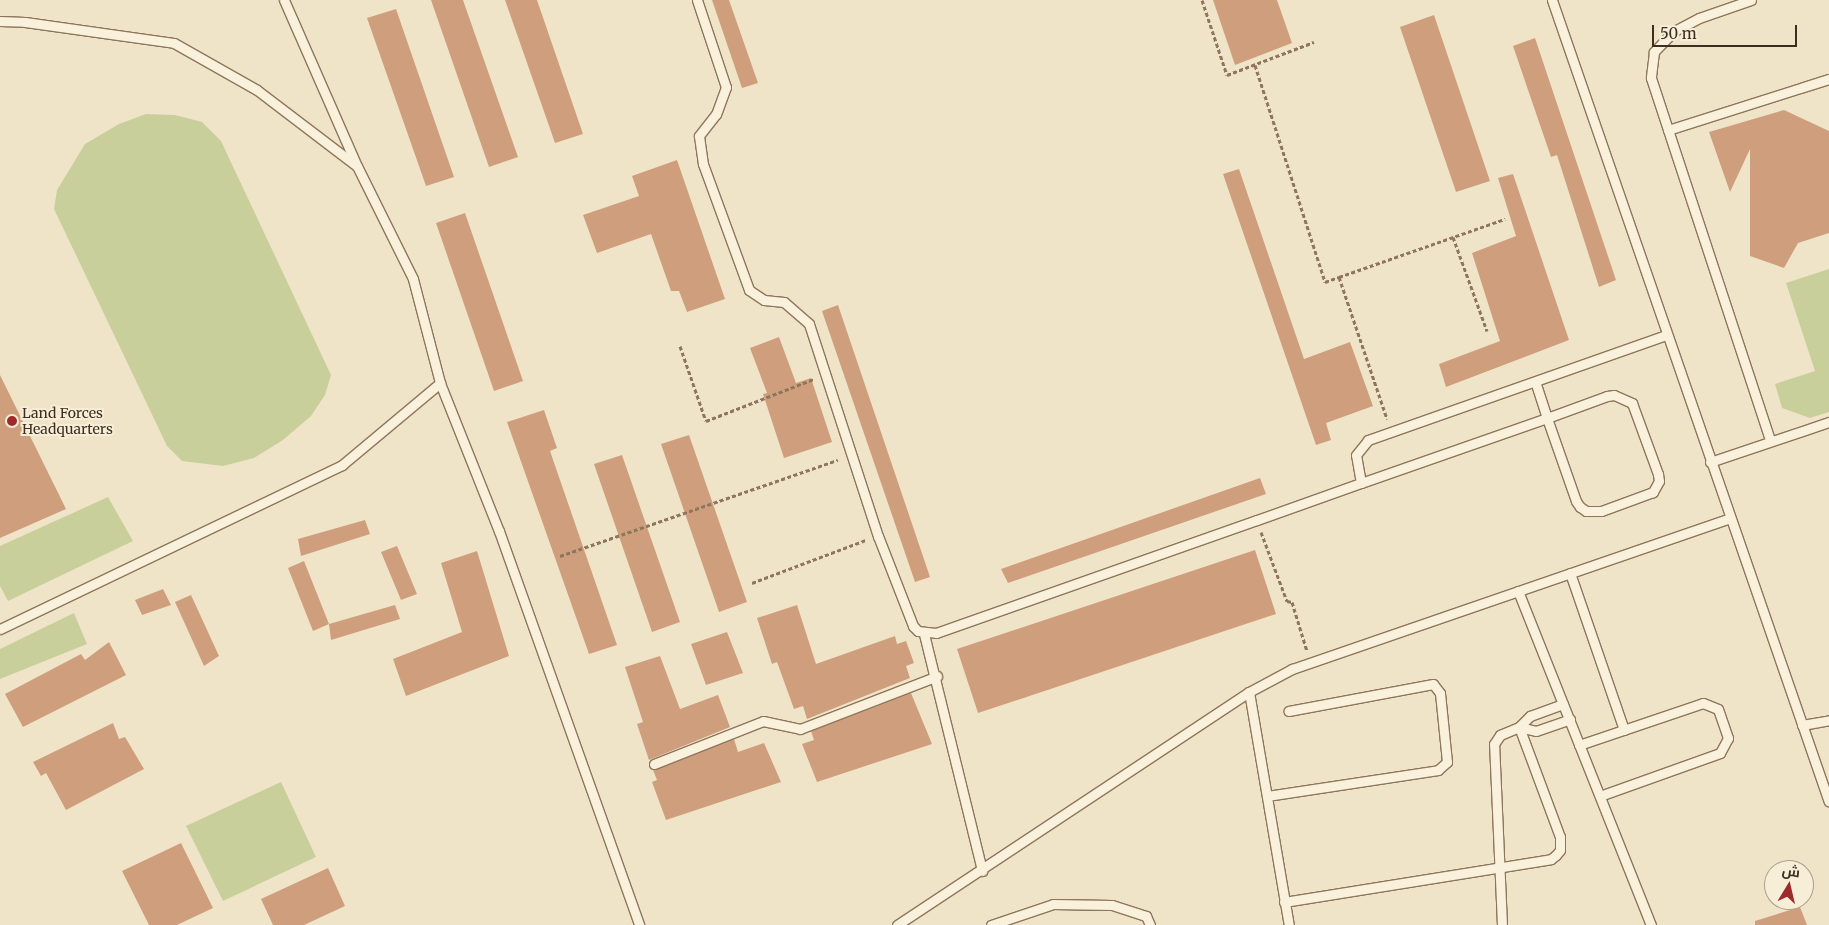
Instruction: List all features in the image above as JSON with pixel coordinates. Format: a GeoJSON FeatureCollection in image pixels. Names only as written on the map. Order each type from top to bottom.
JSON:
{"type":"FeatureCollection","features":[{"type":"Feature","properties":{"kind":"lane"},"geometry":{"type":"LineString","coordinates":[[284,0],[357,166],[413,279],[440,383],[499,531],[639,925]]}},
{"type":"Feature","properties":{"kind":"lane"},"geometry":{"type":"LineString","coordinates":[[697,0],[726,87],[716,114],[699,136],[703,164],[749,290],[764,300],[784,302],[809,324],[878,536],[913,626],[924,634],[937,676],[982,871]]}},
{"type":"Feature","properties":{"kind":"lane"},"geometry":{"type":"LineString","coordinates":[[1552,0],[1666,335],[1829,802]]}},
{"type":"Feature","properties":{"kind":"lane"},"geometry":{"type":"LineString","coordinates":[[1751,0],[1699,18],[1673,32],[1654,52],[1651,78],[1770,440]]}},
{"type":"Feature","properties":{"kind":"lane"},"geometry":{"type":"LineString","coordinates":[[0,21],[25,22],[174,43],[257,90],[357,166]]}},
{"type":"Feature","properties":{"kind":"lane"},"geometry":{"type":"LineString","coordinates":[[1668,130],[1829,79]]}},
{"type":"Feature","properties":{"kind":"lane"},"geometry":{"type":"LineString","coordinates":[[1362,483],[1356,466],[1360,447],[1368,440],[1666,335]]}},
{"type":"Feature","properties":{"kind":"lane"},"geometry":{"type":"LineString","coordinates":[[924,634],[936,633],[1547,418],[1607,396],[1628,398],[1632,404],[1658,474],[1657,487],[1648,495],[1600,511],[1593,512],[1580,507],[1547,418],[1535,382]]}},
{"type":"Feature","properties":{"kind":"lane"},"geometry":{"type":"LineString","coordinates":[[0,629],[342,465],[440,383]]}},
{"type":"Feature","properties":{"kind":"lane"},"geometry":{"type":"LineString","coordinates":[[1710,462],[1770,440],[1829,422]]}},
{"type":"Feature","properties":{"kind":"lane"},"geometry":{"type":"LineString","coordinates":[[897,925],[982,871],[1249,692],[1310,662],[1730,518]]}},
{"type":"Feature","properties":{"kind":"lane"},"geometry":{"type":"LineString","coordinates":[[1570,573],[1624,730]]}},
{"type":"Feature","properties":{"kind":"lane"},"geometry":{"type":"LineString","coordinates":[[1518,591],[1651,925]]}},
{"type":"Feature","properties":{"kind":"lane"},"geometry":{"type":"LineString","coordinates":[[654,764],[763,721],[800,729],[937,676]]}},
{"type":"Feature","properties":{"kind":"lane"},"geometry":{"type":"LineString","coordinates":[[1267,796],[1438,770],[1447,762],[1440,692],[1433,684],[1289,711]]}},
{"type":"Feature","properties":{"kind":"lane"},"geometry":{"type":"LineString","coordinates":[[1249,692],[1289,925]]}},
{"type":"Feature","properties":{"kind":"lane"},"geometry":{"type":"LineString","coordinates":[[1580,745],[1708,703],[1718,709],[1727,742],[1720,753],[1600,796]]}},
{"type":"Feature","properties":{"kind":"lane"},"geometry":{"type":"LineString","coordinates":[[1502,925],[1494,744],[1500,735],[1519,727],[1530,716],[1563,704]]}},
{"type":"Feature","properties":{"kind":"lane"},"geometry":{"type":"LineString","coordinates":[[1519,727],[1536,731],[1570,719]]}},
{"type":"Feature","properties":{"kind":"lane"},"geometry":{"type":"LineString","coordinates":[[1802,725],[1829,720]]}},
{"type":"Feature","properties":{"kind":"lane"},"geometry":{"type":"LineString","coordinates":[[1284,902],[1551,859],[1561,843],[1519,727]]}},
{"type":"Feature","properties":{"kind":"lane"},"geometry":{"type":"LineString","coordinates":[[991,925],[1053,904],[1112,905],[1146,916],[1150,925]]}},
{"type":"Feature","properties":{"kind":"path"},"geometry":{"type":"LineString","coordinates":[[1202,0],[1227,75],[1314,42]]}},
{"type":"Feature","properties":{"kind":"path"},"geometry":{"type":"LineString","coordinates":[[1255,65],[1325,282],[1505,219]]}},
{"type":"Feature","properties":{"kind":"path"},"geometry":{"type":"LineString","coordinates":[[1453,237],[1487,330]]}},
{"type":"Feature","properties":{"kind":"path"},"geometry":{"type":"LineString","coordinates":[[1339,277],[1392,432]]}},
{"type":"Feature","properties":{"kind":"path"},"geometry":{"type":"LineString","coordinates":[[680,346],[706,420],[826,374]]}},
{"type":"Feature","properties":{"kind":"path"},"geometry":{"type":"LineString","coordinates":[[560,556],[853,455]]}},
{"type":"Feature","properties":{"kind":"path"},"geometry":{"type":"LineString","coordinates":[[1257,520],[1287,601],[1292,602],[1310,662]]}},
{"type":"Feature","properties":{"kind":"path"},"geometry":{"type":"LineString","coordinates":[[752,583],[878,536]]}},
{"type":"Feature","properties":{"kind":"green space"},"geometry":{"type":"Polygon","coordinates":[[[146,114],[175,115],[202,122],[221,141],[331,375],[325,395],[311,416],[283,440],[254,458],[223,466],[182,461],[167,446],[54,209],[57,190],[85,144],[119,124],[146,114]]]}},
{"type":"Feature","properties":{"kind":"green space"},"geometry":{"type":"Polygon","coordinates":[[[1829,269],[1829,412],[1810,418],[1782,408],[1775,384],[1815,371],[1786,283],[1829,269]]]}},
{"type":"Feature","properties":{"kind":"green space"},"geometry":{"type":"Polygon","coordinates":[[[108,497],[133,541],[8,601],[0,586],[0,546],[108,497]]]}},
{"type":"Feature","properties":{"kind":"green space"},"geometry":{"type":"Polygon","coordinates":[[[74,613],[87,644],[0,679],[0,649],[74,613]]]}},
{"type":"Feature","properties":{"kind":"green space"},"geometry":{"type":"Polygon","coordinates":[[[281,782],[316,857],[223,901],[186,826],[281,782]]]}},
{"type":"Feature","properties":{"kind":"building"},"geometry":{"type":"Polygon","coordinates":[[[431,0],[463,0],[518,157],[489,167],[431,0]]]}},
{"type":"Feature","properties":{"kind":"building"},"geometry":{"type":"Polygon","coordinates":[[[505,0],[537,0],[583,134],[555,143],[505,0]]]}},
{"type":"Feature","properties":{"kind":"building"},"geometry":{"type":"Polygon","coordinates":[[[712,0],[729,0],[758,83],[742,88],[712,0]]]}},
{"type":"Feature","properties":{"kind":"building"},"geometry":{"type":"Polygon","coordinates":[[[1213,0],[1277,0],[1292,43],[1235,65],[1213,0]]]}},
{"type":"Feature","properties":{"kind":"building"},"geometry":{"type":"Polygon","coordinates":[[[396,9],[454,177],[426,186],[367,18],[396,9]]]}},
{"type":"Feature","properties":{"kind":"building"},"geometry":{"type":"Polygon","coordinates":[[[1434,15],[1490,181],[1456,192],[1400,27],[1434,15]]]}},
{"type":"Feature","properties":{"kind":"building"},"geometry":{"type":"Polygon","coordinates":[[[1535,38],[1616,280],[1599,287],[1557,155],[1551,157],[1513,46],[1535,38]]]}},
{"type":"Feature","properties":{"kind":"building"},"geometry":{"type":"Polygon","coordinates":[[[1784,110],[1829,131],[1829,233],[1798,243],[1784,268],[1750,256],[1750,149],[1730,192],[1709,132],[1784,110]]]}},
{"type":"Feature","properties":{"kind":"building"},"geometry":{"type":"Polygon","coordinates":[[[677,160],[725,299],[687,312],[679,291],[671,291],[651,234],[597,253],[583,215],[639,196],[632,176],[677,160]]]}},
{"type":"Feature","properties":{"kind":"building"},"geometry":{"type":"Polygon","coordinates":[[[1239,169],[1304,359],[1350,342],[1373,406],[1326,423],[1331,440],[1316,445],[1223,174],[1239,169]]]}},
{"type":"Feature","properties":{"kind":"building"},"geometry":{"type":"Polygon","coordinates":[[[1513,174],[1569,340],[1446,387],[1439,364],[1500,341],[1472,253],[1516,236],[1498,178],[1513,174]]]}},
{"type":"Feature","properties":{"kind":"building"},"geometry":{"type":"Polygon","coordinates":[[[465,213],[523,381],[494,391],[436,223],[465,213]]]}},
{"type":"Feature","properties":{"kind":"building"},"geometry":{"type":"Polygon","coordinates":[[[838,305],[930,577],[915,582],[822,311],[838,305]]]}},
{"type":"Feature","properties":{"kind":"building"},"geometry":{"type":"Polygon","coordinates":[[[779,337],[796,383],[811,378],[832,442],[784,458],[763,394],[767,393],[750,348],[779,337]]]}},
{"type":"Feature","properties":{"kind":"building","name":"Land Forces Headquarters"},"geometry":{"type":"Polygon","coordinates":[[[0,375],[66,509],[0,538],[0,375]]]}},
{"type":"Feature","properties":{"kind":"building"},"geometry":{"type":"Polygon","coordinates":[[[544,410],[557,448],[550,451],[617,645],[589,654],[507,422],[544,410]]]}},
{"type":"Feature","properties":{"kind":"building"},"geometry":{"type":"Polygon","coordinates":[[[689,435],[747,602],[719,612],[661,444],[689,435]]]}},
{"type":"Feature","properties":{"kind":"building"},"geometry":{"type":"Polygon","coordinates":[[[622,455],[680,622],[652,632],[594,464],[622,455]]]}},
{"type":"Feature","properties":{"kind":"building"},"geometry":{"type":"Polygon","coordinates":[[[1260,478],[1266,494],[1008,583],[1001,569],[1260,478]]]}},
{"type":"Feature","properties":{"kind":"building"},"geometry":{"type":"Polygon","coordinates":[[[365,520],[370,534],[301,556],[298,539],[365,520]]]}},
{"type":"Feature","properties":{"kind":"building"},"geometry":{"type":"Polygon","coordinates":[[[397,546],[417,594],[401,600],[381,552],[397,546]]]}},
{"type":"Feature","properties":{"kind":"building"},"geometry":{"type":"Polygon","coordinates":[[[1255,550],[1276,614],[978,713],[957,649],[1255,550]]]}},
{"type":"Feature","properties":{"kind":"building"},"geometry":{"type":"Polygon","coordinates":[[[477,551],[509,656],[406,696],[393,659],[462,632],[441,563],[477,551]]]}},
{"type":"Feature","properties":{"kind":"building"},"geometry":{"type":"Polygon","coordinates":[[[304,561],[329,624],[313,631],[288,568],[304,561]]]}},
{"type":"Feature","properties":{"kind":"building"},"geometry":{"type":"Polygon","coordinates":[[[163,589],[171,605],[142,615],[135,600],[163,589]]]}},
{"type":"Feature","properties":{"kind":"building"},"geometry":{"type":"Polygon","coordinates":[[[191,595],[219,656],[204,666],[175,602],[191,595]]]}},
{"type":"Feature","properties":{"kind":"building"},"geometry":{"type":"Polygon","coordinates":[[[395,605],[400,619],[331,640],[329,624],[395,605]]]}},
{"type":"Feature","properties":{"kind":"building"},"geometry":{"type":"Polygon","coordinates":[[[797,605],[816,664],[895,636],[897,644],[906,641],[914,663],[906,666],[910,678],[807,719],[803,706],[794,709],[777,662],[772,664],[757,618],[797,605]]]}},
{"type":"Feature","properties":{"kind":"building"},"geometry":{"type":"Polygon","coordinates":[[[727,632],[743,673],[706,685],[691,644],[727,632]]]}},
{"type":"Feature","properties":{"kind":"building"},"geometry":{"type":"Polygon","coordinates":[[[109,642],[126,675],[23,727],[5,694],[81,654],[85,660],[109,642]]]}},
{"type":"Feature","properties":{"kind":"building"},"geometry":{"type":"Polygon","coordinates":[[[660,656],[680,709],[718,695],[730,727],[649,760],[637,724],[643,722],[625,667],[660,656]]]}},
{"type":"Feature","properties":{"kind":"building"},"geometry":{"type":"Polygon","coordinates":[[[911,693],[932,744],[817,782],[802,744],[814,740],[811,731],[911,693]]]}},
{"type":"Feature","properties":{"kind":"building"},"geometry":{"type":"Polygon","coordinates":[[[113,723],[119,739],[125,737],[144,769],[66,810],[46,773],[41,776],[33,762],[113,723]]]}},
{"type":"Feature","properties":{"kind":"building"},"geometry":{"type":"Polygon","coordinates":[[[734,739],[738,752],[764,743],[781,782],[666,820],[652,782],[657,780],[653,770],[734,739]]]}},
{"type":"Feature","properties":{"kind":"building"},"geometry":{"type":"Polygon","coordinates":[[[181,843],[213,908],[177,925],[149,925],[122,871],[181,843]]]}},
{"type":"Feature","properties":{"kind":"building"},"geometry":{"type":"Polygon","coordinates":[[[328,868],[345,906],[304,925],[273,925],[261,899],[328,868]]]}},
{"type":"Feature","properties":{"kind":"building"},"geometry":{"type":"Polygon","coordinates":[[[1790,910],[1801,910],[1807,925],[1755,925],[1755,921],[1790,910]]]}},
{"type":"Feature","properties":{"kind":"place","name":"Land Forces Headquarters"},"geometry":{"type":"Point","coordinates":[12,421]}}]}
